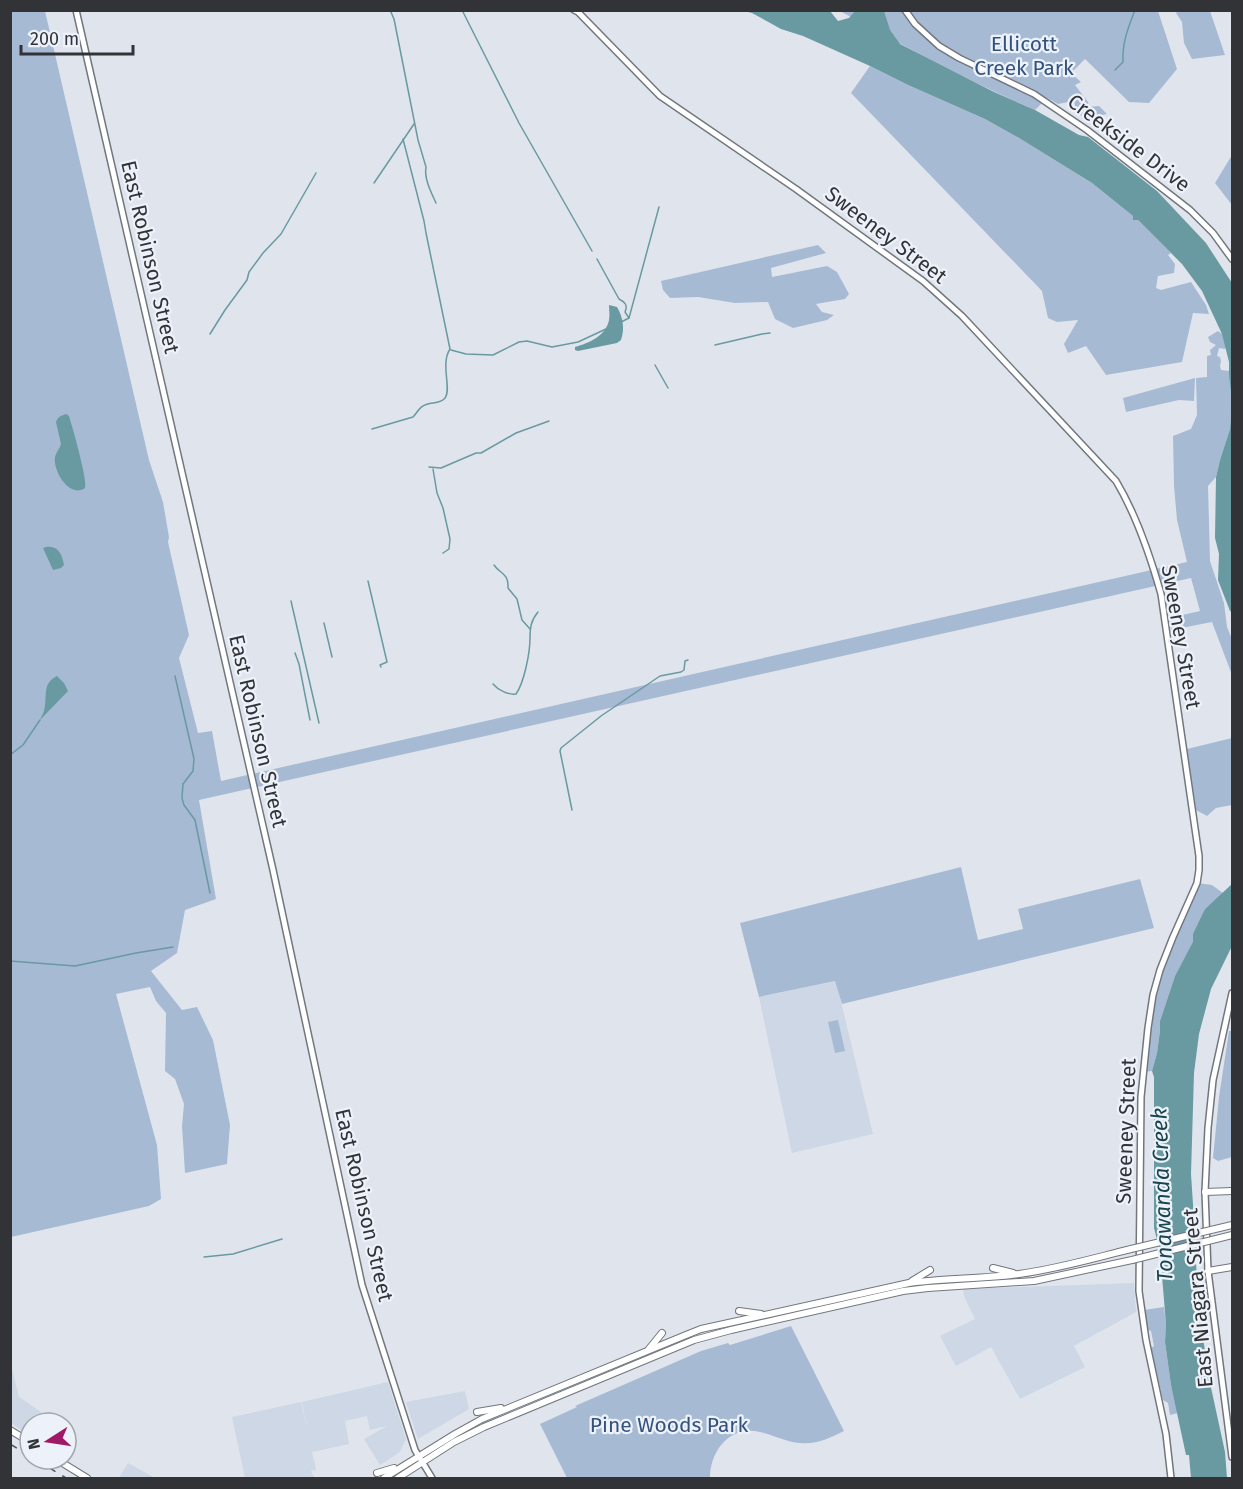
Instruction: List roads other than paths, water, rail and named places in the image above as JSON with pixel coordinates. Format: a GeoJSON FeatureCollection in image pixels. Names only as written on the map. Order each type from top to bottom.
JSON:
{"type":"FeatureCollection","features":[{"type":"Feature","properties":{"kind":"main road"},"geometry":{"type":"LineString","coordinates":[[1205,1192],[1233,1191]]}},
{"type":"Feature","properties":{"kind":"main road"},"geometry":{"type":"LineString","coordinates":[[398,1479],[454,1434],[482,1419],[701,1329],[909,1283],[1020,1274],[1046,1269],[1232,1225]]}},
{"type":"Feature","properties":{"kind":"main road"},"geometry":{"type":"LineString","coordinates":[[377,1473],[421,1459],[484,1427],[694,1340],[903,1291],[1034,1281],[1068,1275],[1232,1235]]}},
{"type":"Feature","properties":{"kind":"main road"},"geometry":{"type":"LineString","coordinates":[[993,1268],[1020,1274]]}},
{"type":"Feature","properties":{"kind":"main road"},"geometry":{"type":"LineString","coordinates":[[1208,1272],[1233,1268]]}},
{"type":"Feature","properties":{"kind":"main road"},"geometry":{"type":"LineString","coordinates":[[909,1283],[930,1270]]}},
{"type":"Feature","properties":{"kind":"main road"},"geometry":{"type":"LineString","coordinates":[[739,1311],[765,1315]]}},
{"type":"Feature","properties":{"kind":"main road"},"geometry":{"type":"LineString","coordinates":[[649,1349],[662,1333]]}},
{"type":"Feature","properties":{"kind":"main road"},"geometry":{"type":"LineString","coordinates":[[477,1412],[511,1407]]}},
{"type":"Feature","properties":{"kind":"main road"},"geometry":{"type":"LineString","coordinates":[[384,1479],[406,1464]]}},
{"type":"Feature","properties":{"kind":"street","name":"East Robinson Street"},"geometry":{"type":"LineString","coordinates":[[76,10],[273,870],[362,1285],[414,1444],[432,1479]]}},
{"type":"Feature","properties":{"kind":"street","name":"Sweeney Street"},"geometry":{"type":"LineString","coordinates":[[574,10],[660,96],[923,280],[962,316],[1116,480],[1130,504],[1161,594],[1199,856],[1197,883],[1160,970],[1153,995],[1141,1097],[1139,1291],[1146,1340],[1166,1434],[1171,1479]]}},
{"type":"Feature","properties":{"kind":"street","name":"Creekside Drive"},"geometry":{"type":"LineString","coordinates":[[905,10],[915,24],[939,46],[1035,94],[1087,130],[1191,210],[1233,259]]}},
{"type":"Feature","properties":{"kind":"street","name":"East Niagara Street"},"geometry":{"type":"LineString","coordinates":[[1233,993],[1213,1080],[1205,1192],[1208,1272],[1233,1457]]}},
{"type":"Feature","properties":{"kind":"water"},"geometry":{"type":"Polygon","coordinates":[[[744,11],[830,11],[838,21],[849,18],[855,11],[884,11],[890,30],[900,44],[994,92],[1035,110],[1079,135],[1088,137],[1157,191],[1206,243],[1232,283],[1232,400],[1229,362],[1222,334],[1202,291],[1182,264],[1138,220],[1133,220],[1133,216],[1092,183],[985,119],[744,11]]]}},
{"type":"Feature","properties":{"kind":"water"},"geometry":{"type":"Polygon","coordinates":[[[609,305],[617,307],[621,315],[623,327],[621,340],[617,343],[575,350],[575,347],[601,335],[609,320],[609,305]]]}},
{"type":"Feature","properties":{"kind":"water"},"geometry":{"type":"Polygon","coordinates":[[[1232,400],[1232,612],[1218,580],[1219,554],[1215,538],[1216,477],[1230,429],[1232,400]]]}},
{"type":"Feature","properties":{"kind":"water"},"geometry":{"type":"Polygon","coordinates":[[[66,414],[73,428],[84,477],[85,488],[80,490],[73,490],[65,484],[55,465],[55,457],[61,444],[56,422],[66,414]]]}},
{"type":"Feature","properties":{"kind":"water"},"geometry":{"type":"Polygon","coordinates":[[[54,547],[59,551],[64,565],[61,568],[53,570],[43,548],[54,547]]]}},
{"type":"Feature","properties":{"kind":"water"},"geometry":{"type":"Polygon","coordinates":[[[57,676],[68,691],[40,720],[44,711],[47,687],[57,676]]]}},
{"type":"Feature","properties":{"kind":"water","name":"Tonawanda Creek"},"geometry":{"type":"Polygon","coordinates":[[[1232,884],[1232,946],[1211,989],[1199,1034],[1194,1073],[1191,1174],[1196,1250],[1196,1293],[1210,1383],[1225,1452],[1227,1478],[1191,1478],[1189,1455],[1186,1455],[1171,1385],[1165,1342],[1163,1263],[1154,1228],[1154,1077],[1152,1071],[1157,1053],[1160,1021],[1175,976],[1193,942],[1193,934],[1205,909],[1232,884]]]}},
{"type":"Feature","properties":{"kind":"waterway"},"geometry":{"type":"LineString","coordinates":[[390,10],[394,19],[418,140],[426,167],[427,181],[436,203]]}},
{"type":"Feature","properties":{"kind":"waterway"},"geometry":{"type":"LineString","coordinates":[[462,10],[519,123],[592,251]]}},
{"type":"Feature","properties":{"kind":"waterway"},"geometry":{"type":"LineString","coordinates":[[1115,70],[1123,62],[1125,42],[1135,10]]}},
{"type":"Feature","properties":{"kind":"waterway"},"geometry":{"type":"LineString","coordinates":[[374,183],[414,124]]}},
{"type":"Feature","properties":{"kind":"waterway"},"geometry":{"type":"LineString","coordinates":[[372,429],[413,417],[422,407],[440,401],[447,394],[446,362],[450,349],[424,221],[403,139]]}},
{"type":"Feature","properties":{"kind":"waterway"},"geometry":{"type":"LineString","coordinates":[[210,334],[247,280],[249,272],[281,234],[316,173]]}},
{"type":"Feature","properties":{"kind":"waterway"},"geometry":{"type":"LineString","coordinates":[[597,259],[619,299],[625,304],[625,312],[629,318],[659,207]]}},
{"type":"Feature","properties":{"kind":"waterway"},"geometry":{"type":"LineString","coordinates":[[621,322],[629,318]]}},
{"type":"Feature","properties":{"kind":"waterway"},"geometry":{"type":"LineString","coordinates":[[451,350],[466,354],[493,355],[519,342],[527,341],[552,347],[578,342],[606,329]]}},
{"type":"Feature","properties":{"kind":"waterway"},"geometry":{"type":"LineString","coordinates":[[715,345],[770,333]]}},
{"type":"Feature","properties":{"kind":"waterway"},"geometry":{"type":"LineString","coordinates":[[655,365],[668,388]]}},
{"type":"Feature","properties":{"kind":"waterway"},"geometry":{"type":"LineString","coordinates":[[429,467],[441,468],[481,453],[516,433],[549,421]]}},
{"type":"Feature","properties":{"kind":"waterway"},"geometry":{"type":"LineString","coordinates":[[433,469],[450,539],[449,549],[443,553]]}},
{"type":"Feature","properties":{"kind":"waterway"},"geometry":{"type":"LineString","coordinates":[[494,565],[506,577],[508,588],[517,599],[522,620],[530,629]]}},
{"type":"Feature","properties":{"kind":"waterway"},"geometry":{"type":"LineString","coordinates":[[368,581],[387,662],[380,665],[381,667]]}},
{"type":"Feature","properties":{"kind":"waterway"},"geometry":{"type":"LineString","coordinates":[[291,601],[319,723]]}},
{"type":"Feature","properties":{"kind":"waterway"},"geometry":{"type":"LineString","coordinates":[[493,684],[503,692],[516,694],[526,668],[531,624],[538,612]]}},
{"type":"Feature","properties":{"kind":"waterway"},"geometry":{"type":"LineString","coordinates":[[324,623],[332,657]]}},
{"type":"Feature","properties":{"kind":"waterway"},"geometry":{"type":"LineString","coordinates":[[295,653],[310,720]]}},
{"type":"Feature","properties":{"kind":"waterway"},"geometry":{"type":"LineString","coordinates":[[572,810],[561,748],[601,716],[660,676],[684,670],[685,661],[688,660]]}},
{"type":"Feature","properties":{"kind":"waterway"},"geometry":{"type":"LineString","coordinates":[[175,676],[194,759],[193,771],[183,784],[182,798],[184,805],[195,820],[210,893]]}},
{"type":"Feature","properties":{"kind":"waterway"},"geometry":{"type":"LineString","coordinates":[[10,755],[23,745],[40,720]]}},
{"type":"Feature","properties":{"kind":"waterway"},"geometry":{"type":"LineString","coordinates":[[10,961],[75,966],[173,947]]}},
{"type":"Feature","properties":{"kind":"waterway"},"geometry":{"type":"LineString","coordinates":[[204,1257],[233,1254],[282,1239]]}},
{"type":"Feature","properties":{"kind":"railway"},"geometry":{"type":"LineString","coordinates":[[10,1444],[18,1449]]}},
{"type":"Feature","properties":{"kind":"railway"},"geometry":{"type":"LineString","coordinates":[[55,1471],[66,1478]]}},
{"type":"Feature","properties":{"kind":"park label","name":"Ellicott Creek Park"},"geometry":{"type":"Point","coordinates":[1024,56]}},
{"type":"Feature","properties":{"kind":"park label","name":"Pine Woods Park"},"geometry":{"type":"Point","coordinates":[669,1425]}}]}
